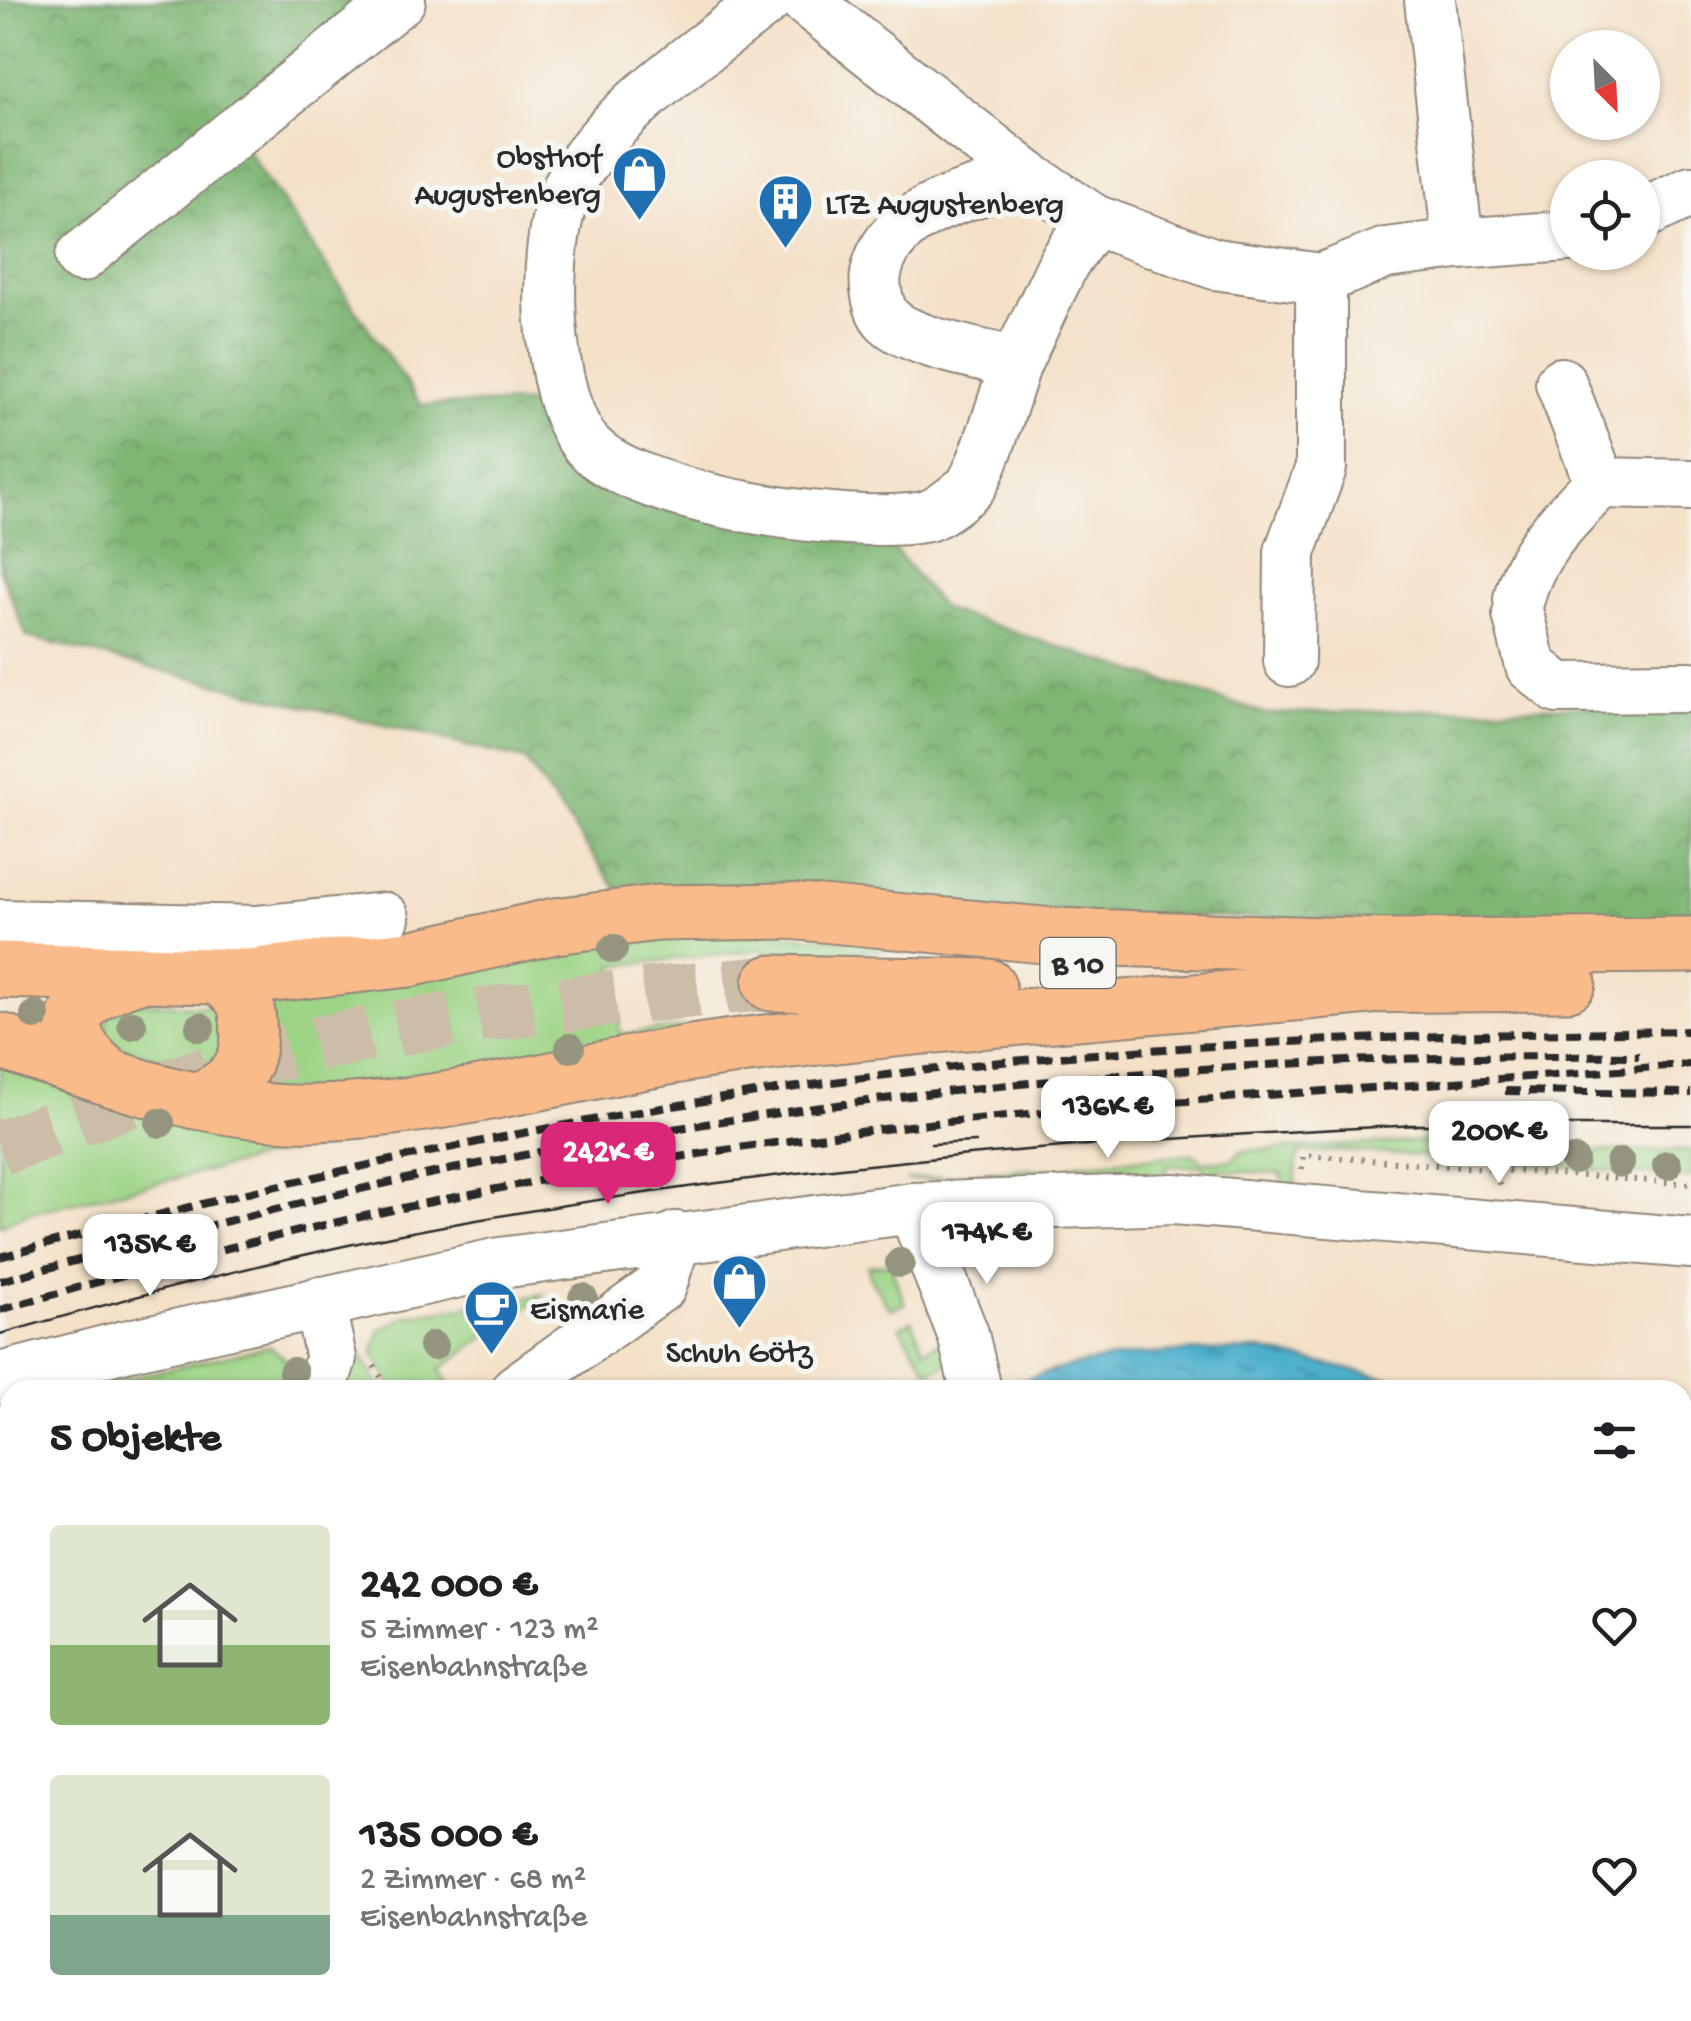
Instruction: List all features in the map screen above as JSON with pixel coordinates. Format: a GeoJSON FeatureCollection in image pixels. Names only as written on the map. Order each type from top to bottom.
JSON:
{"type":"FeatureCollection","features":[{"type":"Feature","properties":{"kind":"highway"},"geometry":{"type":"LineString","coordinates":[[0,970],[141,974],[409,959],[554,926],[658,913],[789,911],[1378,966]]}},
{"type":"Feature","properties":{"kind":"highway","name":"B 10"},"geometry":{"type":"LineString","coordinates":[[1691,946],[1378,966],[946,987],[771,982],[940,967],[1182,960],[1378,966],[1691,981]]}},
{"type":"Feature","properties":{"kind":"highway"},"geometry":{"type":"LineString","coordinates":[[0,1042],[112,1079],[196,1101],[313,1113],[396,1108],[709,1049],[1378,966]]}},
{"type":"Feature","properties":{"kind":"highway"},"geometry":{"type":"LineString","coordinates":[[196,1101],[221,1092],[240,1070],[249,1050],[242,970]]}},
{"type":"Feature","properties":{"kind":"highway"},"geometry":{"type":"LineString","coordinates":[[112,1079],[86,1058],[75,1042],[78,1010],[100,990],[141,974]]}},
{"type":"Feature","properties":{"kind":"street"},"geometry":{"type":"LineString","coordinates":[[80,256],[400,0]]}},
{"type":"Feature","properties":{"kind":"street"},"geometry":{"type":"LineString","coordinates":[[767,0],[637,105],[596,149],[568,187],[555,229],[549,288],[568,411],[589,447],[662,489],[728,506],[867,518],[927,517],[972,486],[1016,363],[1064,262],[1094,220]]}},
{"type":"Feature","properties":{"kind":"street"},"geometry":{"type":"LineString","coordinates":[[805,0],[1027,176],[1094,220],[1214,264],[1322,279],[1386,253],[1550,237]]}},
{"type":"Feature","properties":{"kind":"street"},"geometry":{"type":"LineString","coordinates":[[1430,0],[1458,244]]}},
{"type":"Feature","properties":{"kind":"street"},"geometry":{"type":"LineString","coordinates":[[1016,363],[915,336],[886,318],[874,284],[878,262],[895,229],[944,205],[1027,176]]}},
{"type":"Feature","properties":{"kind":"street"},"geometry":{"type":"LineString","coordinates":[[1660,206],[1691,191]]}},
{"type":"Feature","properties":{"kind":"street"},"geometry":{"type":"LineString","coordinates":[[1288,661],[1290,552],[1321,468],[1322,279]]}},
{"type":"Feature","properties":{"kind":"street"},"geometry":{"type":"LineString","coordinates":[[1560,383],[1600,483]]}},
{"type":"Feature","properties":{"kind":"street"},"geometry":{"type":"LineString","coordinates":[[1691,485],[1600,483],[1554,530],[1523,582],[1519,606],[1531,666],[1558,688],[1691,687]]}},
{"type":"Feature","properties":{"kind":"street"},"geometry":{"type":"LineString","coordinates":[[0,926],[242,970],[384,918]]}},
{"type":"Feature","properties":{"kind":"street"},"geometry":{"type":"LineString","coordinates":[[0,1378],[500,1263],[913,1208],[1174,1198],[1691,1243]]}},
{"type":"Feature","properties":{"kind":"street"},"geometry":{"type":"LineString","coordinates":[[913,1208],[963,1334],[974,1380]]}},
{"type":"Feature","properties":{"kind":"street"},"geometry":{"type":"LineString","coordinates":[[530,1380],[661,1286],[676,1237]]}},
{"type":"Feature","properties":{"kind":"street"},"geometry":{"type":"LineString","coordinates":[[319,1302],[331,1358],[324,1380]]}},
{"type":"Feature","properties":{"kind":"path"},"geometry":{"type":"LineString","coordinates":[[1501,1152],[1502,1136]]}},
{"type":"Feature","properties":{"kind":"path"},"geometry":{"type":"LineString","coordinates":[[1301,1207],[1303,1155],[1691,1184]]}},
{"type":"Feature","properties":{"kind":"green space"},"geometry":{"type":"Polygon","coordinates":[[[0,0],[348,0],[354,6],[227,121],[421,405],[532,403],[597,481],[891,545],[943,609],[1266,714],[1691,703],[1691,920],[1459,923],[627,903],[525,760],[27,637],[0,570],[0,0]]]}},
{"type":"Feature","properties":{"kind":"green space"},"geometry":{"type":"Polygon","coordinates":[[[679,926],[944,948],[768,954],[766,949],[613,966],[620,1034],[774,1018],[774,1013],[951,1004],[265,1097],[254,1079],[268,999],[679,926]]]}},
{"type":"Feature","properties":{"kind":"green space"},"geometry":{"type":"Polygon","coordinates":[[[132,1002],[212,1007],[222,1016],[228,1049],[202,1069],[193,1070],[123,1048],[106,1035],[107,1017],[132,1002]]]}},
{"type":"Feature","properties":{"kind":"green space"},"geometry":{"type":"Polygon","coordinates":[[[0,1051],[296,1139],[296,1150],[25,1214],[0,1226],[0,1051]]]}},
{"type":"Feature","properties":{"kind":"green space"},"geometry":{"type":"Polygon","coordinates":[[[1448,1140],[1494,1152],[1492,1161],[1344,1151],[1298,1153],[1295,1186],[1282,1185],[1282,1174],[1216,1170],[1214,1180],[1204,1179],[1203,1166],[1166,1166],[1167,1180],[1071,1176],[906,1180],[1021,1169],[1063,1170],[1076,1164],[1192,1154],[1204,1162],[1232,1160],[1241,1151],[1448,1140]]]}},
{"type":"Feature","properties":{"kind":"green space"},"geometry":{"type":"Polygon","coordinates":[[[1691,1150],[1691,1178],[1506,1162],[1508,1152],[1691,1150]]]}},
{"type":"Feature","properties":{"kind":"green space"},"geometry":{"type":"Polygon","coordinates":[[[917,1260],[892,1270],[905,1304],[890,1309],[870,1278],[868,1266],[917,1260]]]}},
{"type":"Feature","properties":{"kind":"green space"},"geometry":{"type":"Polygon","coordinates":[[[545,1294],[440,1369],[447,1380],[389,1380],[373,1354],[380,1330],[406,1316],[545,1294]]]}},
{"type":"Feature","properties":{"kind":"green space"},"geometry":{"type":"Polygon","coordinates":[[[912,1321],[924,1350],[948,1340],[955,1361],[929,1372],[900,1327],[912,1321]]]}},
{"type":"Feature","properties":{"kind":"green space"},"geometry":{"type":"Polygon","coordinates":[[[269,1346],[303,1372],[298,1380],[120,1380],[269,1346]]]}},
{"type":"Feature","properties":{"kind":"green space"},"geometry":{"type":"Polygon","coordinates":[[[357,1353],[376,1380],[346,1380],[357,1353]]]}},
{"type":"Feature","properties":{"kind":"water"},"geometry":{"type":"Polygon","coordinates":[[[1261,1350],[1398,1380],[1024,1380],[1095,1361],[1161,1353],[1261,1350]]]}},
{"type":"Feature","properties":{"kind":"tunnel"},"geometry":{"type":"LineString","coordinates":[[0,1148],[197,1077],[318,1044],[487,1014],[771,983]]}},
{"type":"Feature","properties":{"kind":"tram line"},"geometry":{"type":"LineString","coordinates":[[1406,1125],[1691,1125]]}},
{"type":"Feature","properties":{"kind":"tram line"},"geometry":{"type":"LineString","coordinates":[[0,1334],[346,1245],[649,1192],[1033,1149],[1418,1125]]}},
{"type":"Feature","properties":{"kind":"tram line"},"geometry":{"type":"LineString","coordinates":[[931,1144],[976,1142]]}},
{"type":"Feature","properties":{"kind":"railway"},"geometry":{"type":"LineString","coordinates":[[0,1257],[250,1192],[502,1137],[884,1075],[1012,1061],[1266,1043],[1691,1031]]}},
{"type":"Feature","properties":{"kind":"railway"},"geometry":{"type":"LineString","coordinates":[[0,1281],[396,1181],[600,1141],[747,1118],[1043,1082],[1192,1070],[1341,1061],[1639,1056]]}},
{"type":"Feature","properties":{"kind":"railway"},"geometry":{"type":"LineString","coordinates":[[0,1310],[122,1275],[369,1215],[744,1147],[1083,1109],[1691,1064]]}},
{"type":"Feature","properties":{"kind":"railway"},"geometry":{"type":"LineString","coordinates":[[1505,1091],[1691,1093]]}},
{"type":"Feature","properties":{"kind":"place","name":"Obsthof Augustenberg"},"geometry":{"type":"Point","coordinates":[640,222]}},
{"type":"Feature","properties":{"kind":"place","name":"LTZ Augustenberg"},"geometry":{"type":"Point","coordinates":[786,251]}},
{"type":"Feature","properties":{"kind":"place","name":"Schuh Götz"},"geometry":{"type":"Point","coordinates":[739,1330]}},
{"type":"Feature","properties":{"kind":"place","name":"Eismarie"},"geometry":{"type":"Point","coordinates":[491,1356]}}]}
